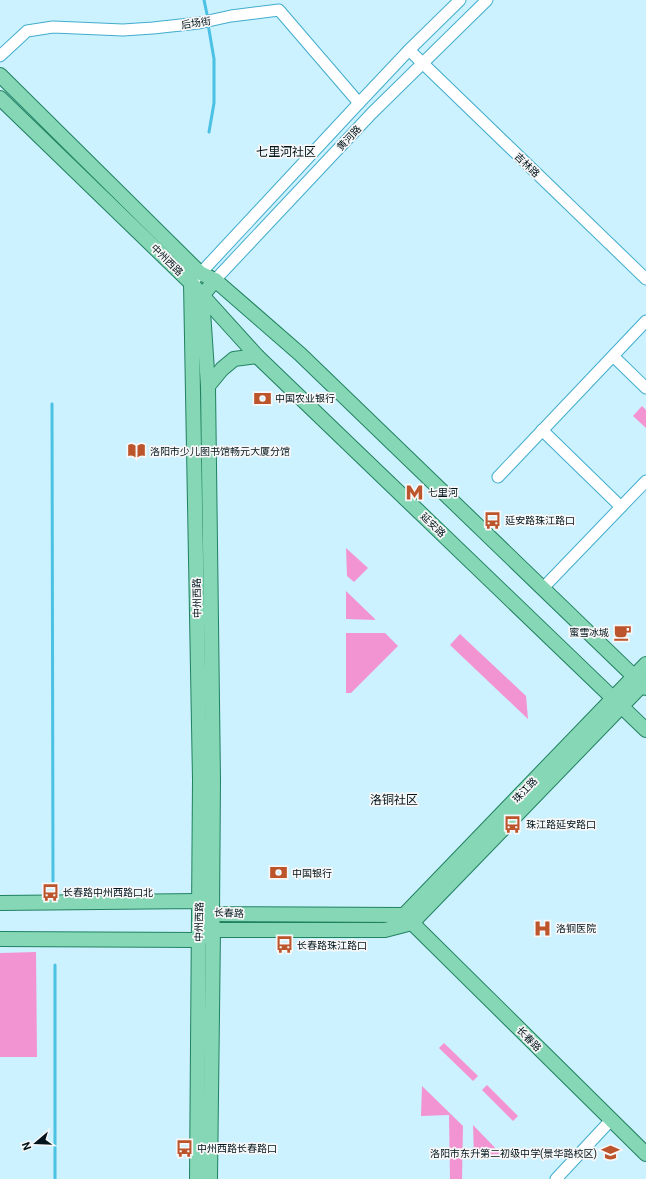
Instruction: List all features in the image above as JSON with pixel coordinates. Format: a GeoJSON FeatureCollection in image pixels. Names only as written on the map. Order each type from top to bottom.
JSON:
{"type":"FeatureCollection","features":[{"type":"Feature","properties":{"kind":"main road","name":"中州西路"},"geometry":{"type":"LineString","coordinates":[[0,75],[196,278],[200,772],[197,1179]]}},
{"type":"Feature","properties":{"kind":"main road","name":"中州西路"},"geometry":{"type":"LineString","coordinates":[[0,98],[196,278]]}},
{"type":"Feature","properties":{"kind":"main road"},"geometry":{"type":"LineString","coordinates":[[196,278],[215,280],[300,354],[642,682]]}},
{"type":"Feature","properties":{"kind":"main road","name":"延安路"},"geometry":{"type":"LineString","coordinates":[[196,278],[202,296],[257,356],[646,730]]}},
{"type":"Feature","properties":{"kind":"main road"},"geometry":{"type":"LineString","coordinates":[[202,296],[215,280]]}},
{"type":"Feature","properties":{"kind":"main road","name":"中州西路"},"geometry":{"type":"LineString","coordinates":[[202,296],[208,386],[213,780],[210,1179]]}},
{"type":"Feature","properties":{"kind":"main road"},"geometry":{"type":"LineString","coordinates":[[208,386],[222,369],[234,359],[257,356]]}},
{"type":"Feature","properties":{"kind":"main road","name":"珠江路"},"geometry":{"type":"LineString","coordinates":[[408,919],[618,703],[642,682],[646,664]]}},
{"type":"Feature","properties":{"kind":"main road"},"geometry":{"type":"LineString","coordinates":[[0,903],[199,901]]}},
{"type":"Feature","properties":{"kind":"main road","name":"长春路"},"geometry":{"type":"LineString","coordinates":[[199,901],[212,914],[408,919],[646,1154]]}},
{"type":"Feature","properties":{"kind":"main road","name":"长春路"},"geometry":{"type":"LineString","coordinates":[[198,940],[213,930],[385,930],[408,919]]}},
{"type":"Feature","properties":{"kind":"main road"},"geometry":{"type":"LineString","coordinates":[[0,939],[198,940]]}},
{"type":"Feature","properties":{"kind":"street","name":"黄河路"},"geometry":{"type":"LineString","coordinates":[[196,278],[359,102],[460,0]]}},
{"type":"Feature","properties":{"kind":"street","name":"黄河路"},"geometry":{"type":"LineString","coordinates":[[215,280],[372,113],[487,0]]}},
{"type":"Feature","properties":{"kind":"street","name":"后场街"},"geometry":{"type":"LineString","coordinates":[[0,56],[27,31],[53,27],[123,30],[153,28],[199,23],[231,16],[279,10],[359,102]]}},
{"type":"Feature","properties":{"kind":"street","name":"吉林路"},"geometry":{"type":"LineString","coordinates":[[409,50],[646,279]]}},
{"type":"Feature","properties":{"kind":"street"},"geometry":{"type":"LineString","coordinates":[[498,477],[646,321]]}},
{"type":"Feature","properties":{"kind":"street"},"geometry":{"type":"LineString","coordinates":[[613,356],[646,388]]}},
{"type":"Feature","properties":{"kind":"street"},"geometry":{"type":"LineString","coordinates":[[542,430],[621,507]]}},
{"type":"Feature","properties":{"kind":"street"},"geometry":{"type":"LineString","coordinates":[[544,588],[646,481]]}},
{"type":"Feature","properties":{"kind":"street"},"geometry":{"type":"LineString","coordinates":[[556,1179],[611,1120]]}},
{"type":"Feature","properties":{"kind":"shaded area"},"geometry":{"type":"Polygon","coordinates":[[[642,406],[646,410],[646,428],[633,416],[642,406]]]}},
{"type":"Feature","properties":{"kind":"shaded area"},"geometry":{"type":"Polygon","coordinates":[[[346,548],[368,568],[354,582],[347,576],[346,548]]]}},
{"type":"Feature","properties":{"kind":"shaded area"},"geometry":{"type":"Polygon","coordinates":[[[346,591],[375,619],[375,620],[346,619],[346,591]]]}},
{"type":"Feature","properties":{"kind":"shaded area"},"geometry":{"type":"Polygon","coordinates":[[[346,633],[385,633],[398,646],[351,693],[346,693],[346,633]]]}},
{"type":"Feature","properties":{"kind":"shaded area"},"geometry":{"type":"Polygon","coordinates":[[[460,634],[526,696],[528,719],[450,645],[460,634]]]}},
{"type":"Feature","properties":{"kind":"shaded area"},"geometry":{"type":"Polygon","coordinates":[[[36,952],[37,1057],[0,1057],[0,953],[36,952]]]}},
{"type":"Feature","properties":{"kind":"shaded area"},"geometry":{"type":"Polygon","coordinates":[[[444,1043],[478,1076],[473,1081],[439,1048],[444,1043]]]}},
{"type":"Feature","properties":{"kind":"shaded area"},"geometry":{"type":"Polygon","coordinates":[[[487,1085],[518,1116],[513,1121],[482,1090],[487,1085]]]}},
{"type":"Feature","properties":{"kind":"shaded area"},"geometry":{"type":"Polygon","coordinates":[[[422,1086],[463,1126],[462,1179],[450,1179],[449,1115],[421,1116],[422,1086]]]}},
{"type":"Feature","properties":{"kind":"shaded area"},"geometry":{"type":"Polygon","coordinates":[[[473,1125],[503,1156],[474,1157],[473,1125]]]}},
{"type":"Feature","properties":{"kind":"waterway"},"geometry":{"type":"LineString","coordinates":[[204,0],[208,19]]}},
{"type":"Feature","properties":{"kind":"waterway"},"geometry":{"type":"LineString","coordinates":[[208,24],[214,59],[214,103],[209,132]]}},
{"type":"Feature","properties":{"kind":"waterway"},"geometry":{"type":"LineString","coordinates":[[52,404],[53,881]]}},
{"type":"Feature","properties":{"kind":"waterway"},"geometry":{"type":"LineString","coordinates":[[55,965],[55,1179]]}},
{"type":"Feature","properties":{"kind":"place","name":"中国农业银行"},"geometry":{"type":"Point","coordinates":[262,398]}},
{"type":"Feature","properties":{"kind":"place","name":"洛阳市少儿图书馆畅元大厦分馆"},"geometry":{"type":"Point","coordinates":[137,451]}},
{"type":"Feature","properties":{"kind":"place","name":"七里河"},"geometry":{"type":"Point","coordinates":[415,492]}},
{"type":"Feature","properties":{"kind":"place","name":"延安路珠江路口"},"geometry":{"type":"Point","coordinates":[492,520]}},
{"type":"Feature","properties":{"kind":"place","name":"蜜雪冰城"},"geometry":{"type":"Point","coordinates":[622,632]}},
{"type":"Feature","properties":{"kind":"place","name":"珠江路延安路口"},"geometry":{"type":"Point","coordinates":[513,824]}},
{"type":"Feature","properties":{"kind":"place","name":"中国银行"},"geometry":{"type":"Point","coordinates":[279,873]}},
{"type":"Feature","properties":{"kind":"place","name":"长春路中州西路口北"},"geometry":{"type":"Point","coordinates":[50,892]}},
{"type":"Feature","properties":{"kind":"place","name":"洛铜医院"},"geometry":{"type":"Point","coordinates":[543,928]}},
{"type":"Feature","properties":{"kind":"place","name":"长春路珠江路口"},"geometry":{"type":"Point","coordinates":[284,945]}},
{"type":"Feature","properties":{"kind":"place","name":"中州西路长春路口"},"geometry":{"type":"Point","coordinates":[184,1148]}},
{"type":"Feature","properties":{"kind":"place","name":"洛阳市东升第二初级中学(景华路校区)"},"geometry":{"type":"Point","coordinates":[610,1153]}},
{"type":"Feature","properties":{"kind":"district","name":"七里河社区"},"geometry":{"type":"Point","coordinates":[286,152]}},
{"type":"Feature","properties":{"kind":"district","name":"洛铜社区"},"geometry":{"type":"Point","coordinates":[394,800]}}]}
